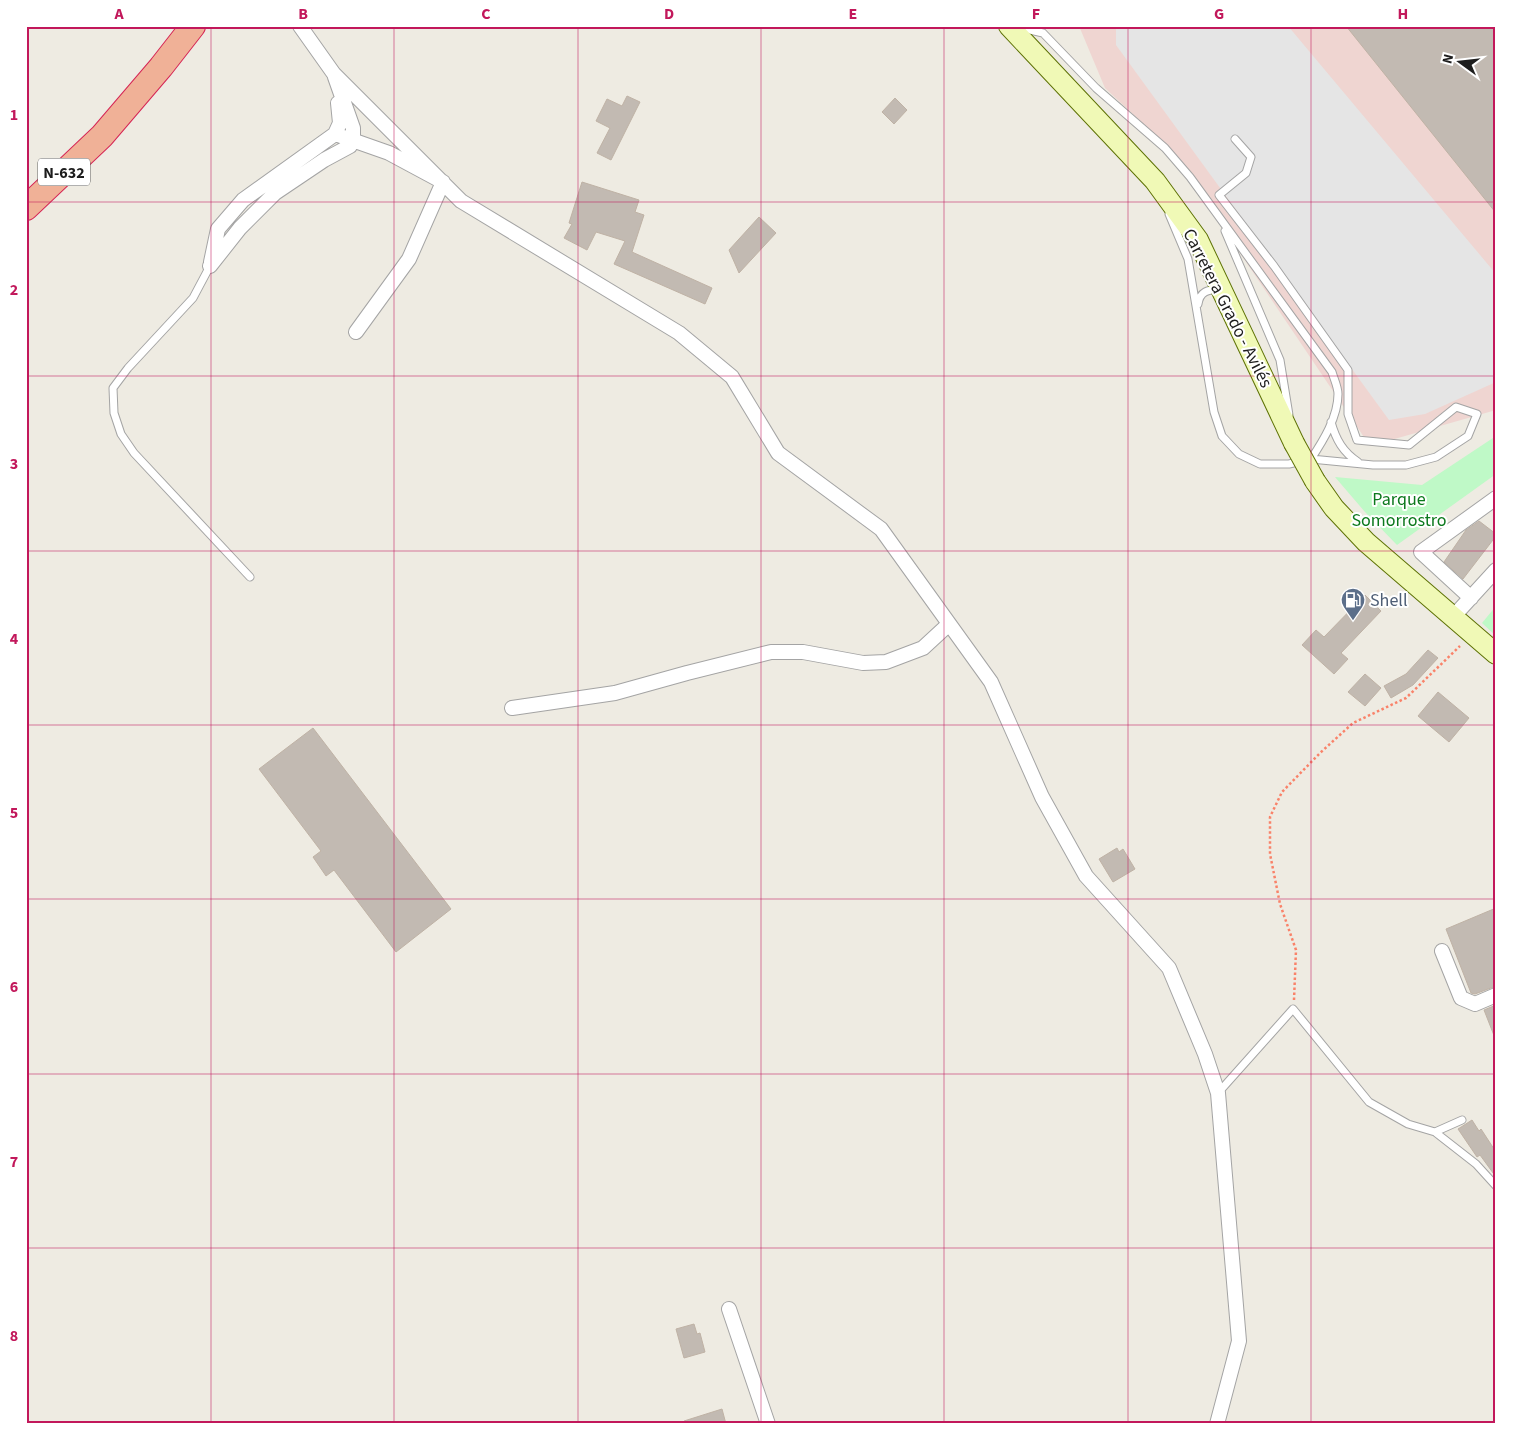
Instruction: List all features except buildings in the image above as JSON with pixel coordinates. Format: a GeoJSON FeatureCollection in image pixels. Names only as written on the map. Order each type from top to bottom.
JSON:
{"type":"FeatureCollection","features":[{"type":"Feature","properties":{"kind":"highway","name":"N-632"},"geometry":{"type":"LineString","coordinates":[[26,208],[102,136],[161,67],[191,26]]}},
{"type":"Feature","properties":{"kind":"highway"},"geometry":{"type":"LineString","coordinates":[[102,136],[211,26]]}},
{"type":"Feature","properties":{"kind":"main road","name":"Carretera Grado - Avilés"},"geometry":{"type":"LineString","coordinates":[[1011,26],[1155,181],[1198,240],[1294,443],[1315,481],[1334,508],[1366,542],[1453,617]]}},
{"type":"Feature","properties":{"kind":"main road"},"geometry":{"type":"LineString","coordinates":[[1453,617],[1496,654]]}},
{"type":"Feature","properties":{"kind":"street"},"geometry":{"type":"LineString","coordinates":[[300,26],[334,74],[461,201],[679,333],[732,377],[778,452],[881,529],[991,682],[1042,797],[1086,876],[1169,968],[1205,1054],[1218,1093],[1239,1341],[1217,1424]]}},
{"type":"Feature","properties":{"kind":"street"},"geometry":{"type":"LineString","coordinates":[[210,266],[218,229],[243,200],[335,134],[340,123],[334,74]]}},
{"type":"Feature","properties":{"kind":"street"},"geometry":{"type":"LineString","coordinates":[[210,266],[240,228],[275,193],[324,160],[350,146],[353,140],[353,128],[334,74]]}},
{"type":"Feature","properties":{"kind":"street"},"geometry":{"type":"LineString","coordinates":[[335,134],[389,153],[443,182]]}},
{"type":"Feature","properties":{"kind":"street"},"geometry":{"type":"LineString","coordinates":[[356,332],[409,259],[443,182]]}},
{"type":"Feature","properties":{"kind":"street"},"geometry":{"type":"LineString","coordinates":[[1471,598],[1421,552],[1496,498]]}},
{"type":"Feature","properties":{"kind":"street"},"geometry":{"type":"LineString","coordinates":[[1453,617],[1496,570]]}},
{"type":"Feature","properties":{"kind":"street"},"geometry":{"type":"LineString","coordinates":[[512,708],[615,693],[771,652],[803,652],[864,662],[886,662],[924,648],[949,624]]}},
{"type":"Feature","properties":{"kind":"street"},"geometry":{"type":"LineString","coordinates":[[1442,951],[1461,998],[1475,1004],[1496,995]]}},
{"type":"Feature","properties":{"kind":"street"},"geometry":{"type":"LineString","coordinates":[[729,1309],[768,1424]]}},
{"type":"Feature","properties":{"kind":"lane"},"geometry":{"type":"LineString","coordinates":[[1011,26],[1044,34],[1096,88],[1164,148],[1190,177],[1332,372],[1338,394],[1325,439],[1311,458]]}},
{"type":"Feature","properties":{"kind":"lane"},"geometry":{"type":"LineString","coordinates":[[1155,181],[1188,259],[1214,412],[1222,436],[1239,454],[1260,464],[1290,464],[1311,458],[1360,464],[1406,465],[1436,457],[1468,436],[1477,414],[1456,407],[1409,445],[1357,440],[1348,414],[1348,370],[1274,266],[1219,195],[1246,173],[1250,157],[1235,139]]}},
{"type":"Feature","properties":{"kind":"lane"},"geometry":{"type":"LineString","coordinates":[[1221,220],[1280,360],[1294,443]]}},
{"type":"Feature","properties":{"kind":"lane"},"geometry":{"type":"LineString","coordinates":[[210,266],[193,298],[128,368],[113,388],[114,413],[121,434],[134,452],[250,577]]}},
{"type":"Feature","properties":{"kind":"lane"},"geometry":{"type":"LineString","coordinates":[[1198,309],[1199,297],[1207,290],[1221,289]]}},
{"type":"Feature","properties":{"kind":"lane"},"geometry":{"type":"LineString","coordinates":[[1331,422],[1347,455],[1360,464]]}},
{"type":"Feature","properties":{"kind":"lane"},"geometry":{"type":"LineString","coordinates":[[1218,1093],[1293,1009],[1369,1102],[1408,1124],[1435,1132],[1476,1164],[1496,1186]]}},
{"type":"Feature","properties":{"kind":"lane"},"geometry":{"type":"LineString","coordinates":[[1435,1132],[1462,1120]]}},
{"type":"Feature","properties":{"kind":"path"},"geometry":{"type":"LineString","coordinates":[[1293,1009],[1296,950],[1280,904],[1270,854],[1270,817],[1282,792],[1326,747],[1353,723],[1406,698],[1472,634]]}},
{"type":"Feature","properties":{"kind":"shaded area"},"geometry":{"type":"Polygon","coordinates":[[[1079,26],[1496,26],[1496,410],[1370,446],[1170,149],[1105,88],[1079,26]]]}},
{"type":"Feature","properties":{"kind":"shaded area"},"geometry":{"type":"Polygon","coordinates":[[[1116,26],[1288,26],[1496,274],[1496,382],[1425,414],[1389,420],[1116,45],[1116,26]]]}},
{"type":"Feature","properties":{"kind":"green space","name":"Parque Somorrostro"},"geometry":{"type":"Polygon","coordinates":[[[1496,436],[1496,474],[1397,545],[1335,477],[1422,485],[1496,436]]]}},
{"type":"Feature","properties":{"kind":"green space"},"geometry":{"type":"Polygon","coordinates":[[[1496,606],[1496,636],[1482,623],[1496,606]]]}},
{"type":"Feature","properties":{"kind":"place","name":"Shell"},"geometry":{"type":"Point","coordinates":[1353,621]}}]}
